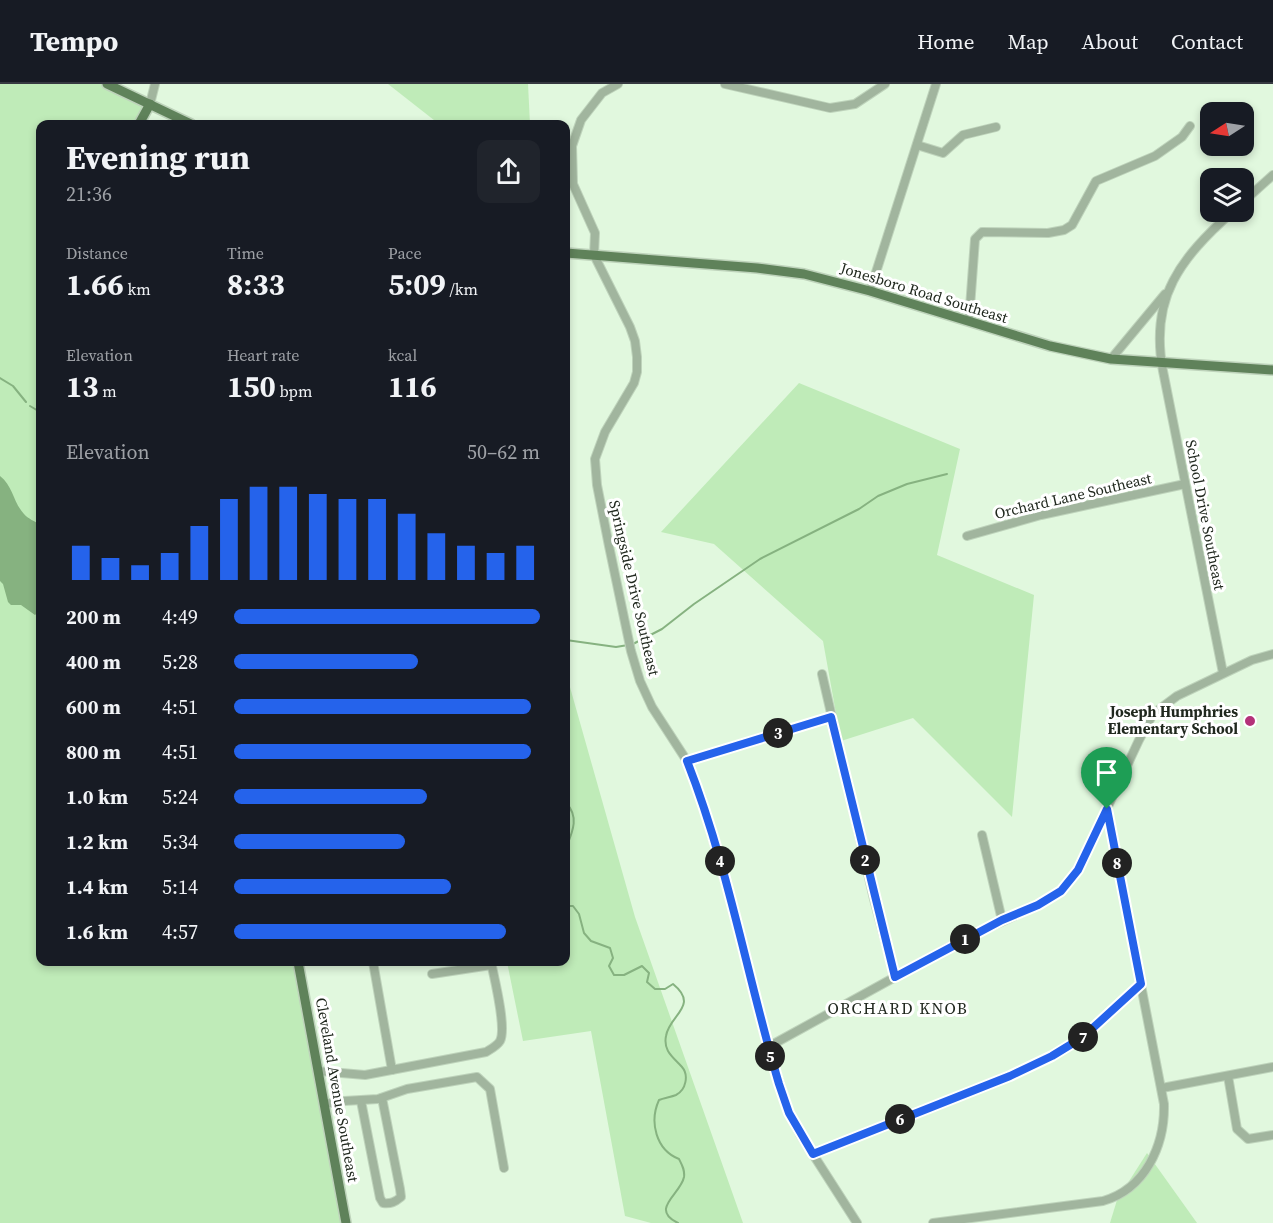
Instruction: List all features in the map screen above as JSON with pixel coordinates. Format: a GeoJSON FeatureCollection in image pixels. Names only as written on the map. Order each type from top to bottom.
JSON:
{"type":"FeatureCollection","features":[{"type":"Feature","properties":{"kind":"main road"},"geometry":{"type":"LineString","coordinates":[[107,84],[183,120]]}},
{"type":"Feature","properties":{"kind":"main road"},"geometry":{"type":"LineString","coordinates":[[141,120],[150,104]]}},
{"type":"Feature","properties":{"kind":"main road","name":"Jonesboro Road Southeast"},"geometry":{"type":"LineString","coordinates":[[570,254],[757,268],[795,273],[870,291],[1050,346],[1111,359],[1273,370]]}},
{"type":"Feature","properties":{"kind":"main road","name":"Cleveland Avenue Southeast"},"geometry":{"type":"LineString","coordinates":[[299,966],[346,1223]]}},
{"type":"Feature","properties":{"kind":"street"},"geometry":{"type":"LineString","coordinates":[[150,104],[155,84]]}},
{"type":"Feature","properties":{"kind":"street"},"geometry":{"type":"LineString","coordinates":[[594,255],[595,233],[573,184],[572,146],[581,120],[602,93],[618,84]]}},
{"type":"Feature","properties":{"kind":"street"},"geometry":{"type":"LineString","coordinates":[[725,84],[830,108],[855,104],[885,84]]}},
{"type":"Feature","properties":{"kind":"street"},"geometry":{"type":"LineString","coordinates":[[870,291],[936,84]]}},
{"type":"Feature","properties":{"kind":"street"},"geometry":{"type":"LineString","coordinates":[[969,321],[975,240],[982,232],[1048,233],[1064,230],[1072,225],[1096,181],[1155,156],[1182,137],[1190,126]]}},
{"type":"Feature","properties":{"kind":"street"},"geometry":{"type":"LineString","coordinates":[[917,145],[943,153],[963,135],[996,127]]}},
{"type":"Feature","properties":{"kind":"street"},"geometry":{"type":"LineString","coordinates":[[1254,192],[1273,174]]}},
{"type":"Feature","properties":{"kind":"street"},"geometry":{"type":"LineString","coordinates":[[1111,359],[1168,291],[1190,252],[1222,222]]}},
{"type":"Feature","properties":{"kind":"street","name":"Springside Drive Southeast"},"geometry":{"type":"LineString","coordinates":[[594,255],[630,327],[637,357],[634,383],[599,446],[595,459],[597,485],[630,645],[640,681],[652,707],[687,761],[701,798],[715,843],[768,1047],[789,1113],[857,1223]]}},
{"type":"Feature","properties":{"kind":"street","name":"School Drive Southeast"},"geometry":{"type":"LineString","coordinates":[[1168,291],[1161,328],[1161,363],[1223,673]]}},
{"type":"Feature","properties":{"kind":"street","name":"Orchard Lane Southeast"},"geometry":{"type":"LineString","coordinates":[[967,536],[1052,513],[1185,484]]}},
{"type":"Feature","properties":{"kind":"street"},"geometry":{"type":"LineString","coordinates":[[768,1047],[1002,920],[1038,905],[1061,891],[1078,870],[1139,740],[1154,714],[1177,696],[1252,660],[1273,654]]}},
{"type":"Feature","properties":{"kind":"street"},"geometry":{"type":"LineString","coordinates":[[822,674],[895,977]]}},
{"type":"Feature","properties":{"kind":"street"},"geometry":{"type":"LineString","coordinates":[[687,761],[831,717]]}},
{"type":"Feature","properties":{"kind":"street"},"geometry":{"type":"LineString","coordinates":[[933,1223],[1103,1202],[1117,1197],[1132,1187],[1145,1172],[1155,1155],[1162,1136],[1165,1118],[1162,1088],[1107,809]]}},
{"type":"Feature","properties":{"kind":"street"},"geometry":{"type":"LineString","coordinates":[[982,835],[1002,920]]}},
{"type":"Feature","properties":{"kind":"street"},"geometry":{"type":"LineString","coordinates":[[374,966],[392,1070]]}},
{"type":"Feature","properties":{"kind":"street"},"geometry":{"type":"LineString","coordinates":[[432,974],[475,966]]}},
{"type":"Feature","properties":{"kind":"street"},"geometry":{"type":"LineString","coordinates":[[318,1071],[365,1075],[486,1052],[499,1044],[503,1035],[492,966]]}},
{"type":"Feature","properties":{"kind":"street"},"geometry":{"type":"LineString","coordinates":[[813,1154],[1010,1076],[1052,1056],[1083,1037],[1141,984]]}},
{"type":"Feature","properties":{"kind":"street"},"geometry":{"type":"LineString","coordinates":[[1162,1088],[1273,1067]]}},
{"type":"Feature","properties":{"kind":"street"},"geometry":{"type":"LineString","coordinates":[[1228,1076],[1238,1129],[1248,1139],[1273,1135]]}},
{"type":"Feature","properties":{"kind":"street"},"geometry":{"type":"LineString","coordinates":[[324,1104],[382,1098],[418,1087],[477,1077],[490,1089],[504,1168]]}},
{"type":"Feature","properties":{"kind":"street"},"geometry":{"type":"LineString","coordinates":[[361,1101],[380,1198],[383,1203],[388,1204],[401,1197],[382,1098]]}},
{"type":"Feature","properties":{"kind":"shaded area"},"geometry":{"type":"Polygon","coordinates":[[[0,84],[108,84],[147,101],[138,120],[36,120],[36,966],[301,966],[343,1223],[0,1223],[0,84]]]}},
{"type":"Feature","properties":{"kind":"shaded area"},"geometry":{"type":"Polygon","coordinates":[[[388,84],[528,84],[530,120],[434,120],[388,84]]]}},
{"type":"Feature","properties":{"kind":"shaded area"},"geometry":{"type":"Polygon","coordinates":[[[799,383],[960,449],[937,555],[1034,595],[1012,817],[913,718],[841,741],[823,641],[714,544],[661,532],[799,383]]]}},
{"type":"Feature","properties":{"kind":"shaded area"},"geometry":{"type":"Polygon","coordinates":[[[0,476],[8,484],[24,514],[36,523],[36,614],[21,605],[11,605],[0,581],[0,476]]]}},
{"type":"Feature","properties":{"kind":"shaded area"},"geometry":{"type":"Polygon","coordinates":[[[570,687],[635,917],[743,1223],[651,1223],[625,1216],[591,1031],[523,1041],[508,966],[570,966],[570,687]]]}},
{"type":"Feature","properties":{"kind":"shaded area"},"geometry":{"type":"Polygon","coordinates":[[[1147,1153],[1197,1223],[1110,1223],[1117,1200],[1147,1153]]]}},
{"type":"Feature","properties":{"kind":"waterway"},"geometry":{"type":"LineString","coordinates":[[0,378],[13,386],[26,402]]}},
{"type":"Feature","properties":{"kind":"waterway"},"geometry":{"type":"LineString","coordinates":[[30,406],[36,410]]}},
{"type":"Feature","properties":{"kind":"waterway"},"geometry":{"type":"LineString","coordinates":[[633,644],[662,629],[760,559],[859,509],[878,496],[907,484],[947,474]]}},
{"type":"Feature","properties":{"kind":"waterway"},"geometry":{"type":"LineString","coordinates":[[570,641],[616,647],[628,645]]}},
{"type":"Feature","properties":{"kind":"waterway"},"geometry":{"type":"LineString","coordinates":[[570,808],[574,819],[570,837]]}},
{"type":"Feature","properties":{"kind":"waterway"},"geometry":{"type":"LineString","coordinates":[[570,906],[573,906],[579,914],[584,933],[591,941],[610,948],[613,958],[609,966],[614,975],[624,975],[642,966],[649,973],[647,982],[655,989],[665,989],[673,984],[684,998],[681,1010],[668,1029],[665,1041],[670,1053],[684,1070],[685,1082],[679,1093],[659,1100],[655,1117],[660,1142],[671,1155],[679,1159],[684,1170],[682,1183],[666,1207],[670,1218],[678,1223]]}},
{"type":"Feature","properties":{"kind":"place","name":"Joseph Humphries Elementary School"},"geometry":{"type":"Point","coordinates":[1250,721]}},
{"type":"Feature","properties":{"kind":"district","name":"ORCHARD KNOB"},"geometry":{"type":"Point","coordinates":[898,1008]}},
{"type":"Feature","properties":{"kind":"route"},"geometry":{"type":"LineString","coordinates":[[831,717],[895,977],[966,938],[1038,905],[1061,891],[1078,870],[1107,809],[1141,984],[1083,1037],[1066,1049],[1010,1076],[813,1154],[789,1113],[779,1084],[715,843],[687,761],[831,717]]}}]}
